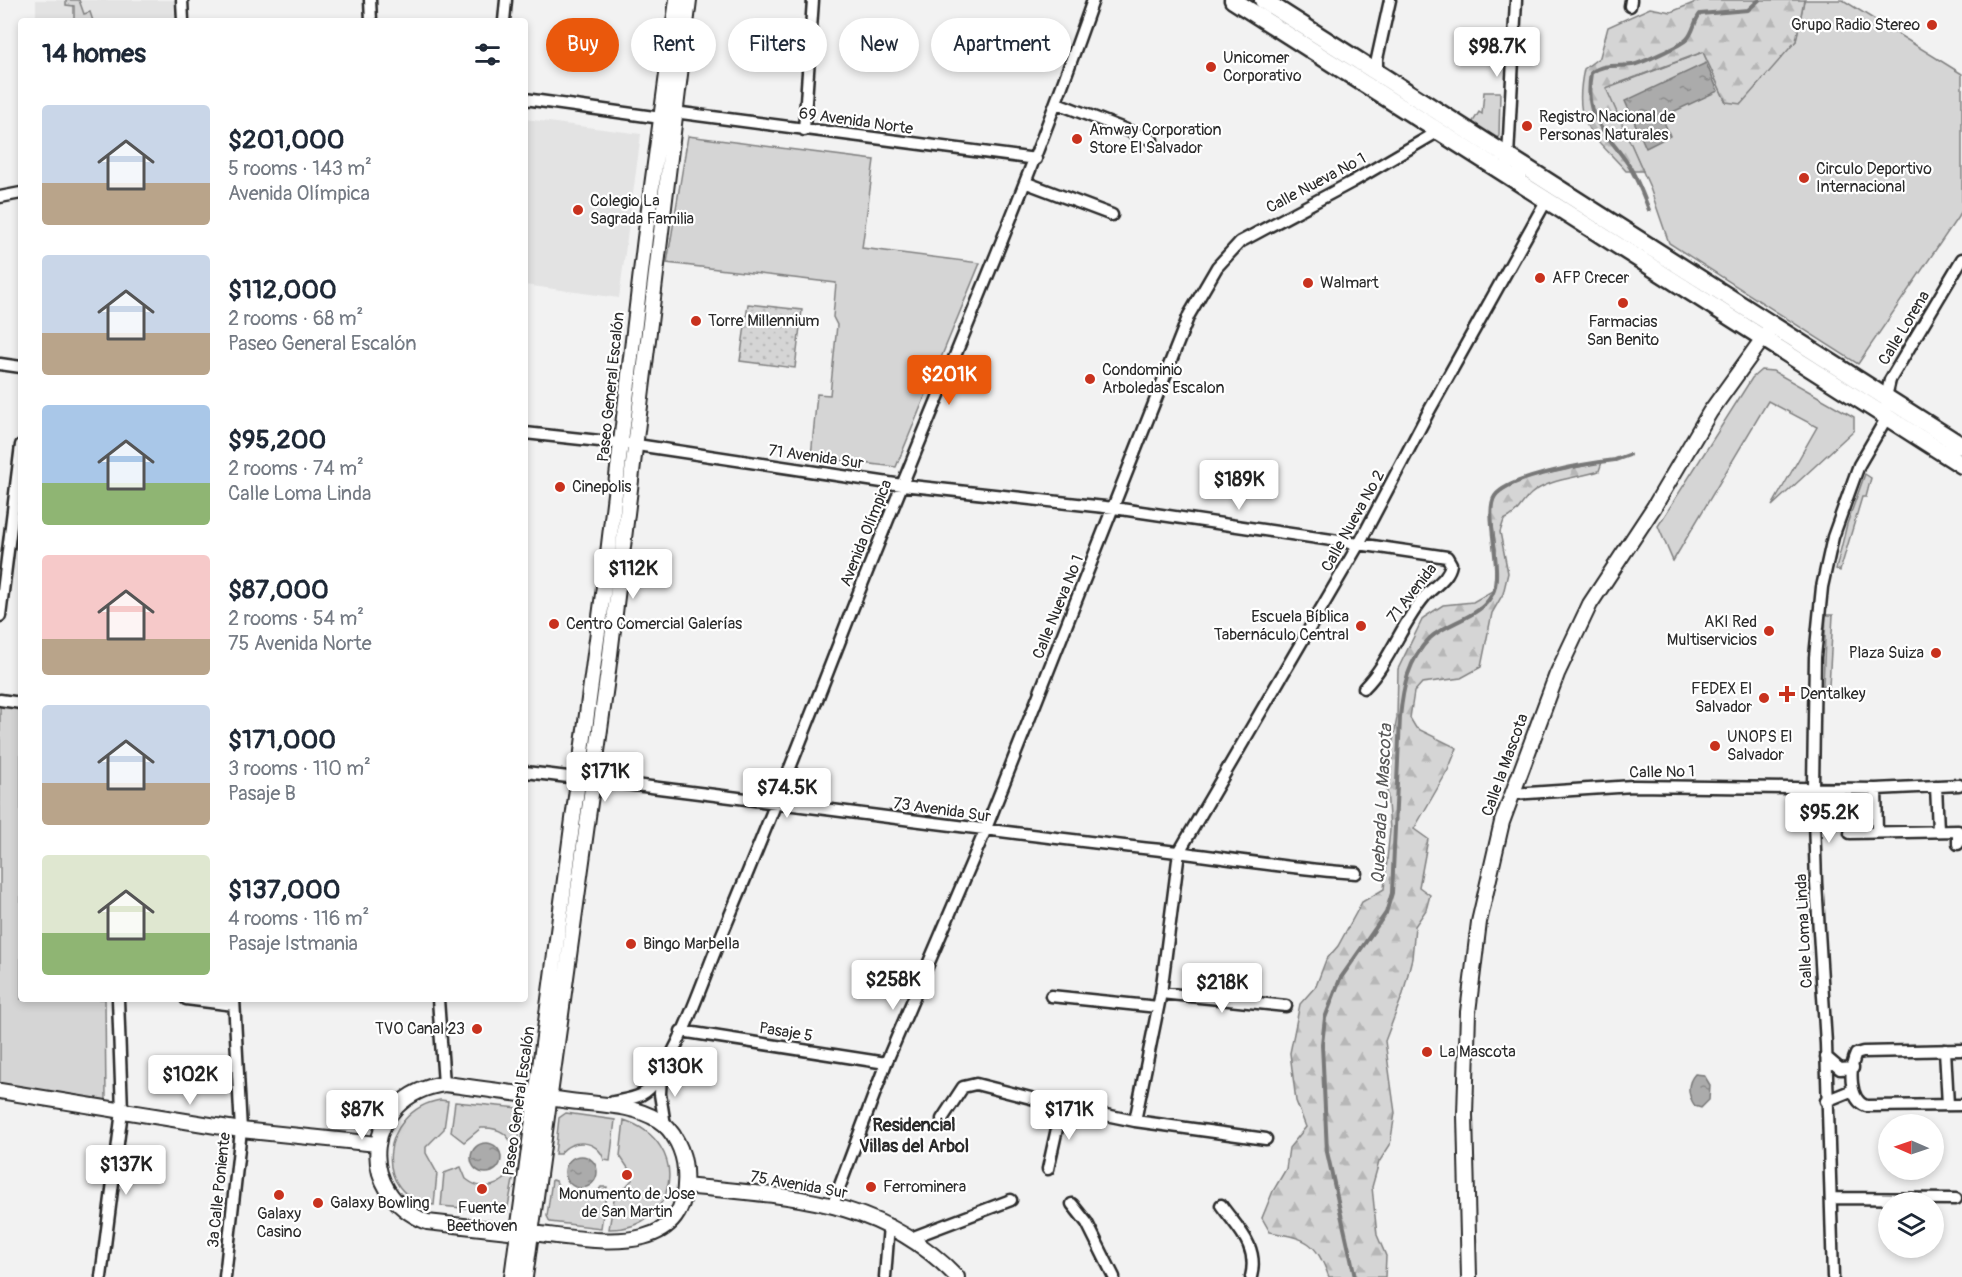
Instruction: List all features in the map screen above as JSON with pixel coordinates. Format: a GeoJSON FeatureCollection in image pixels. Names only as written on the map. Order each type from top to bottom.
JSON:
{"type":"FeatureCollection","features":[{"type":"Feature","properties":{"kind":"highway"},"geometry":{"type":"LineString","coordinates":[[1233,0],[1546,201],[1768,332],[1886,397],[1962,446]]}},
{"type":"Feature","properties":{"kind":"highway"},"geometry":{"type":"LineString","coordinates":[[1263,0],[1508,157],[1768,332],[1887,417],[1962,465]]}},
{"type":"Feature","properties":{"kind":"main road","name":"Paseo General Escalón"},"geometry":{"type":"LineString","coordinates":[[667,115],[677,0]]}},
{"type":"Feature","properties":{"kind":"main road","name":"Paseo General Escalón"},"geometry":{"type":"LineString","coordinates":[[525,1277],[525,1233],[629,445],[640,278],[689,0]]}},
{"type":"Feature","properties":{"kind":"main road","name":"Calle la Mascota"},"geometry":{"type":"LineString","coordinates":[[1468,1277],[1465,1115],[1469,996],[1479,922],[1493,852],[1557,674],[1590,604],[1654,507],[1710,411],[1768,332]]}},
{"type":"Feature","properties":{"kind":"main road"},"geometry":{"type":"LineString","coordinates":[[444,1084],[544,1097],[636,1109],[665,1125],[678,1142],[685,1166],[686,1186],[680,1208],[665,1228],[643,1239],[609,1241],[428,1222],[414,1216],[390,1195],[379,1166],[377,1144],[382,1124],[402,1099],[423,1087],[444,1084]]}},
{"type":"Feature","properties":{"kind":"main road"},"geometry":{"type":"LineString","coordinates":[[0,1091],[241,1130],[377,1144]]}},
{"type":"Feature","properties":{"kind":"main road","name":"75 Avenida Sur"},"geometry":{"type":"LineString","coordinates":[[686,1186],[833,1204],[889,1225],[911,1238],[957,1277]]}},
{"type":"Feature","properties":{"kind":"main road","name":"Paseo General Escalón"},"geometry":{"type":"LineString","coordinates":[[512,1277],[525,1233]]}},
{"type":"Feature","properties":{"kind":"street"},"geometry":{"type":"LineString","coordinates":[[182,0],[183,18]]}},
{"type":"Feature","properties":{"kind":"street"},"geometry":{"type":"LineString","coordinates":[[370,0],[371,18]]}},
{"type":"Feature","properties":{"kind":"street"},"geometry":{"type":"LineString","coordinates":[[504,18],[506,0]]}},
{"type":"Feature","properties":{"kind":"street"},"geometry":{"type":"LineString","coordinates":[[804,129],[813,0]]}},
{"type":"Feature","properties":{"kind":"street","name":"Avenida Olímpica"},"geometry":{"type":"LineString","coordinates":[[601,1105],[639,1098],[650,1090],[661,1074],[681,1031],[777,803],[961,337],[1027,183],[1093,0]]}},
{"type":"Feature","properties":{"kind":"street"},"geometry":{"type":"LineString","coordinates":[[1377,73],[1377,59],[1390,0]]}},
{"type":"Feature","properties":{"kind":"street"},"geometry":{"type":"LineString","coordinates":[[1508,157],[1516,0]]}},
{"type":"Feature","properties":{"kind":"street","name":"69 Avenida Norte"},"geometry":{"type":"LineString","coordinates":[[528,99],[804,129],[1036,159]]}},
{"type":"Feature","properties":{"kind":"street"},"geometry":{"type":"LineString","coordinates":[[1057,103],[1152,140]]}},
{"type":"Feature","properties":{"kind":"street","name":"Calle Nueva No 1"},"geometry":{"type":"LineString","coordinates":[[833,1204],[886,1063],[985,831],[1189,315],[1217,267],[1240,242],[1352,182],[1439,131]]}},
{"type":"Feature","properties":{"kind":"street"},"geometry":{"type":"LineString","coordinates":[[1027,183],[1112,215]]}},
{"type":"Feature","properties":{"kind":"street"},"geometry":{"type":"LineString","coordinates":[[0,197],[18,194]]}},
{"type":"Feature","properties":{"kind":"street","name":"Calle Nueva No 2"},"geometry":{"type":"LineString","coordinates":[[1179,852],[1360,542],[1429,411],[1546,201]]}},
{"type":"Feature","properties":{"kind":"street","name":"Calle Lorena"},"geometry":{"type":"LineString","coordinates":[[1887,417],[1886,397],[1890,380],[1962,259]]}},
{"type":"Feature","properties":{"kind":"street"},"geometry":{"type":"LineString","coordinates":[[0,364],[18,367]]}},
{"type":"Feature","properties":{"kind":"street","name":"Calle Loma Linda"},"geometry":{"type":"LineString","coordinates":[[1833,1277],[1826,1057],[1813,786],[1815,657],[1826,565],[1842,508],[1859,465],[1887,417]]}},
{"type":"Feature","properties":{"kind":"street","name":"71 Avenida Sur"},"geometry":{"type":"LineString","coordinates":[[528,433],[629,445],[902,485],[1114,508]]}},
{"type":"Feature","properties":{"kind":"street"},"geometry":{"type":"LineString","coordinates":[[0,615],[18,469]]}},
{"type":"Feature","properties":{"kind":"street","name":"71 Avenida"},"geometry":{"type":"LineString","coordinates":[[1114,508],[1360,542],[1449,558],[1451,564],[1448,573],[1428,593],[1407,620],[1378,674],[1364,688]]}},
{"type":"Feature","properties":{"kind":"street"},"geometry":{"type":"LineString","coordinates":[[0,700],[18,703]]}},
{"type":"Feature","properties":{"kind":"street","name":"73 Avenida Sur"},"geometry":{"type":"LineString","coordinates":[[528,772],[985,831],[1179,852],[1248,863],[1356,873]]}},
{"type":"Feature","properties":{"kind":"street","name":"Calle No 1"},"geometry":{"type":"LineString","coordinates":[[1512,794],[1633,786],[1813,786],[1876,789],[1959,785]]}},
{"type":"Feature","properties":{"kind":"street"},"geometry":{"type":"LineString","coordinates":[[1936,786],[1938,830]]}},
{"type":"Feature","properties":{"kind":"street"},"geometry":{"type":"LineString","coordinates":[[1876,789],[1877,832]]}},
{"type":"Feature","properties":{"kind":"street"},"geometry":{"type":"LineString","coordinates":[[1850,833],[1958,831],[1958,844]]}},
{"type":"Feature","properties":{"kind":"street"},"geometry":{"type":"LineString","coordinates":[[1135,1121],[1161,993],[1179,852]]}},
{"type":"Feature","properties":{"kind":"street"},"geometry":{"type":"LineString","coordinates":[[1161,993],[1286,1006]]}},
{"type":"Feature","properties":{"kind":"street"},"geometry":{"type":"LineString","coordinates":[[1051,996],[1158,1007]]}},
{"type":"Feature","properties":{"kind":"street"},"geometry":{"type":"LineString","coordinates":[[100,1277],[122,1111],[118,1002]]}},
{"type":"Feature","properties":{"kind":"street","name":"3a Calle Poniente"},"geometry":{"type":"LineString","coordinates":[[225,1277],[241,1130],[234,1002]]}},
{"type":"Feature","properties":{"kind":"street"},"geometry":{"type":"LineString","coordinates":[[438,1002],[444,1084]]}},
{"type":"Feature","properties":{"kind":"street","name":"Pasaje 5"},"geometry":{"type":"LineString","coordinates":[[681,1031],[886,1063]]}},
{"type":"Feature","properties":{"kind":"street"},"geometry":{"type":"LineString","coordinates":[[1945,1050],[1948,1105]]}},
{"type":"Feature","properties":{"kind":"street"},"geometry":{"type":"LineString","coordinates":[[1962,1050],[1863,1052],[1857,1054],[1853,1068],[1853,1090],[1858,1104],[1866,1107],[1962,1105]]}},
{"type":"Feature","properties":{"kind":"street"},"geometry":{"type":"LineString","coordinates":[[1826,1057],[1840,1069],[1853,1068]]}},
{"type":"Feature","properties":{"kind":"street","name":"Avenida Olímpica"},"geometry":{"type":"LineString","coordinates":[[661,1074],[660,1094],[665,1125]]}},
{"type":"Feature","properties":{"kind":"street"},"geometry":{"type":"LineString","coordinates":[[942,1119],[963,1087],[976,1084],[1062,1106],[1135,1121],[1266,1139]]}},
{"type":"Feature","properties":{"kind":"street"},"geometry":{"type":"LineString","coordinates":[[1826,1101],[1853,1090]]}},
{"type":"Feature","properties":{"kind":"street"},"geometry":{"type":"LineString","coordinates":[[1048,1169],[1062,1106]]}},
{"type":"Feature","properties":{"kind":"street"},"geometry":{"type":"LineString","coordinates":[[1831,1198],[1956,1199]]}},
{"type":"Feature","properties":{"kind":"street"},"geometry":{"type":"LineString","coordinates":[[911,1238],[1011,1200]]}},
{"type":"Feature","properties":{"kind":"street"},"geometry":{"type":"LineString","coordinates":[[1072,1204],[1087,1223],[1114,1277]]}},
{"type":"Feature","properties":{"kind":"street"},"geometry":{"type":"LineString","coordinates":[[1221,1204],[1253,1251],[1255,1263],[1251,1277]]}},
{"type":"Feature","properties":{"kind":"street"},"geometry":{"type":"LineString","coordinates":[[885,1277],[889,1225]]}},
{"type":"Feature","properties":{"kind":"shaded area"},"geometry":{"type":"Polygon","coordinates":[[[36,0],[174,0],[175,18],[36,18],[36,0]]]}},
{"type":"Feature","properties":{"kind":"shaded area","name":"Colegio La Sagrada Familia"},"geometry":{"type":"Polygon","coordinates":[[[528,119],[641,134],[619,298],[528,285],[528,119]]]}},
{"type":"Feature","properties":{"kind":"green space"},"geometry":{"type":"Polygon","coordinates":[[[66,0],[79,0],[84,14],[90,12],[92,18],[74,18],[74,6],[66,5],[66,0]]]}},
{"type":"Feature","properties":{"kind":"green space"},"geometry":{"type":"Polygon","coordinates":[[[1701,0],[1804,0],[1796,41],[1741,104],[1726,102],[1703,52],[1606,88],[1643,171],[1626,171],[1587,126],[1581,103],[1584,69],[1600,57],[1608,27],[1650,8],[1671,12],[1701,0]]]}},
{"type":"Feature","properties":{"kind":"green space","name":"Circulo Deportivo Internacional"},"geometry":{"type":"Polygon","coordinates":[[[1804,0],[1843,0],[1962,74],[1962,211],[1858,364],[1669,243],[1649,185],[1606,89],[1703,52],[1726,102],[1796,41],[1804,0]]]}},
{"type":"Feature","properties":{"kind":"green space"},"geometry":{"type":"Polygon","coordinates":[[[1484,92],[1500,92],[1499,136],[1494,140],[1469,128],[1479,112],[1482,114],[1484,92]]]}},
{"type":"Feature","properties":{"kind":"green space"},"geometry":{"type":"Polygon","coordinates":[[[688,136],[874,160],[862,248],[980,263],[896,467],[811,457],[817,394],[830,395],[837,325],[833,317],[836,283],[667,263],[688,136]]]}},
{"type":"Feature","properties":{"kind":"green space"},"geometry":{"type":"Polygon","coordinates":[[[748,304],[802,310],[795,368],[740,361],[748,304]]]}},
{"type":"Feature","properties":{"kind":"green space"},"geometry":{"type":"Polygon","coordinates":[[[1761,370],[1773,371],[1854,417],[1854,430],[1772,506],[1817,427],[1768,401],[1673,561],[1658,526],[1752,378],[1761,370]]]}},
{"type":"Feature","properties":{"kind":"green space"},"geometry":{"type":"Polygon","coordinates":[[[1602,462],[1599,471],[1554,482],[1538,489],[1513,515],[1504,520],[1500,532],[1508,573],[1503,594],[1492,613],[1481,667],[1461,678],[1422,683],[1414,692],[1410,718],[1416,728],[1457,748],[1448,770],[1414,829],[1428,839],[1419,887],[1430,895],[1426,910],[1415,926],[1412,958],[1403,994],[1385,1041],[1395,1113],[1390,1145],[1379,1162],[1372,1187],[1377,1235],[1386,1256],[1385,1277],[1329,1277],[1314,1248],[1293,1237],[1270,1232],[1262,1218],[1273,1191],[1286,1169],[1289,1148],[1306,1127],[1296,1101],[1290,1053],[1300,1004],[1316,986],[1326,960],[1338,946],[1362,902],[1384,889],[1390,830],[1386,776],[1397,718],[1398,669],[1423,618],[1443,605],[1473,602],[1494,590],[1496,549],[1491,510],[1495,495],[1519,480],[1602,462]]]}},
{"type":"Feature","properties":{"kind":"green space"},"geometry":{"type":"Polygon","coordinates":[[[1865,474],[1871,478],[1866,497],[1862,497],[1840,571],[1836,569],[1847,524],[1865,474]]]}},
{"type":"Feature","properties":{"kind":"green space"},"geometry":{"type":"Polygon","coordinates":[[[1826,615],[1833,615],[1829,686],[1823,685],[1826,615]]]}},
{"type":"Feature","properties":{"kind":"green space"},"geometry":{"type":"Polygon","coordinates":[[[0,701],[18,704],[18,1002],[105,1002],[106,1100],[0,1085],[0,701]]]}},
{"type":"Feature","properties":{"kind":"green space"},"geometry":{"type":"Polygon","coordinates":[[[440,1100],[448,1101],[444,1129],[426,1147],[426,1153],[437,1173],[434,1205],[414,1199],[400,1187],[392,1172],[390,1154],[395,1136],[404,1120],[420,1107],[440,1100]]]}},
{"type":"Feature","properties":{"kind":"green space"},"geometry":{"type":"Polygon","coordinates":[[[455,1102],[519,1108],[521,1113],[518,1148],[513,1148],[505,1134],[492,1128],[481,1128],[464,1142],[451,1132],[455,1102]]]}},
{"type":"Feature","properties":{"kind":"green space"},"geometry":{"type":"Polygon","coordinates":[[[566,1113],[615,1120],[610,1161],[604,1160],[596,1148],[584,1143],[571,1145],[560,1154],[555,1154],[559,1118],[566,1113]]]}},
{"type":"Feature","properties":{"kind":"green space"},"geometry":{"type":"Polygon","coordinates":[[[624,1120],[646,1131],[660,1147],[668,1165],[668,1183],[662,1201],[650,1216],[632,1226],[609,1229],[614,1199],[632,1180],[632,1174],[620,1156],[624,1120]]]}},
{"type":"Feature","properties":{"kind":"green space"},"geometry":{"type":"Polygon","coordinates":[[[461,1167],[466,1179],[483,1186],[494,1185],[509,1175],[514,1175],[507,1212],[441,1206],[444,1173],[461,1167]]]}},
{"type":"Feature","properties":{"kind":"green space"},"geometry":{"type":"Polygon","coordinates":[[[552,1180],[556,1181],[564,1192],[577,1198],[590,1196],[601,1187],[607,1187],[601,1228],[550,1222],[547,1216],[552,1180]]]}},
{"type":"Feature","properties":{"kind":"water"},"geometry":{"type":"Polygon","coordinates":[[[1706,63],[1718,91],[1662,117],[1670,136],[1646,148],[1625,101],[1706,63]]]}},
{"type":"Feature","properties":{"kind":"water"},"geometry":{"type":"Polygon","coordinates":[[[1695,1074],[1704,1075],[1710,1085],[1709,1100],[1701,1108],[1695,1106],[1690,1094],[1690,1082],[1695,1074]]]}},
{"type":"Feature","properties":{"kind":"water","name":"Fuente Beethoven"},"geometry":{"type":"Polygon","coordinates":[[[486,1143],[497,1147],[501,1158],[497,1169],[486,1173],[475,1169],[471,1158],[475,1147],[486,1143]]]}},
{"type":"Feature","properties":{"kind":"water"},"geometry":{"type":"Polygon","coordinates":[[[581,1156],[593,1160],[597,1172],[593,1184],[581,1188],[569,1184],[565,1172],[569,1160],[581,1156]]]}},
{"type":"Feature","properties":{"kind":"waterway","name":"Quebrada La Mascota"},"geometry":{"type":"LineString","coordinates":[[1649,210],[1631,169],[1593,113],[1589,89],[1591,73],[1605,67],[1636,64],[1684,42],[1693,30],[1700,14],[1748,10],[1759,0]]}},
{"type":"Feature","properties":{"kind":"waterway","name":"Quebrada La Mascota"},"geometry":{"type":"LineString","coordinates":[[1355,1277],[1327,1152],[1322,1044],[1325,1018],[1340,979],[1386,913],[1392,893],[1400,717],[1408,674],[1416,655],[1430,638],[1475,613],[1489,599],[1494,590],[1496,568],[1491,514],[1495,496],[1516,482],[1570,467],[1615,460],[1629,455]]}},
{"type":"Feature","properties":{"kind":"place","name":"Grupo Radio Stereo"},"geometry":{"type":"Point","coordinates":[1932,25]}},
{"type":"Feature","properties":{"kind":"place","name":"Unicomer Corporativo"},"geometry":{"type":"Point","coordinates":[1211,67]}},
{"type":"Feature","properties":{"kind":"place","name":"Registro Nacional de Personas Naturales"},"geometry":{"type":"Point","coordinates":[1527,126]}},
{"type":"Feature","properties":{"kind":"place","name":"Amway Corporation Store El Salvador"},"geometry":{"type":"Point","coordinates":[1077,139]}},
{"type":"Feature","properties":{"kind":"place","name":"Circulo Deportivo Internacional"},"geometry":{"type":"Point","coordinates":[1804,178]}},
{"type":"Feature","properties":{"kind":"place","name":"Colegio La Sagrada Familia"},"geometry":{"type":"Point","coordinates":[578,210]}},
{"type":"Feature","properties":{"kind":"place","name":"AFP Crecer"},"geometry":{"type":"Point","coordinates":[1540,278]}},
{"type":"Feature","properties":{"kind":"place","name":"Walmart"},"geometry":{"type":"Point","coordinates":[1308,283]}},
{"type":"Feature","properties":{"kind":"place","name":"Farmacias San Benito"},"geometry":{"type":"Point","coordinates":[1623,303]}},
{"type":"Feature","properties":{"kind":"place","name":"Torre Millennium"},"geometry":{"type":"Point","coordinates":[696,321]}},
{"type":"Feature","properties":{"kind":"place","name":"Condominio Arboledas Escalon"},"geometry":{"type":"Point","coordinates":[1090,379]}},
{"type":"Feature","properties":{"kind":"place","name":"Cinepolis"},"geometry":{"type":"Point","coordinates":[560,487]}},
{"type":"Feature","properties":{"kind":"place","name":"Centro Comercial Galerías"},"geometry":{"type":"Point","coordinates":[554,624]}},
{"type":"Feature","properties":{"kind":"place","name":"Escuela Bíblica Tabernáculo Central"},"geometry":{"type":"Point","coordinates":[1361,626]}},
{"type":"Feature","properties":{"kind":"place","name":"AKI Red Multiservicios"},"geometry":{"type":"Point","coordinates":[1769,631]}},
{"type":"Feature","properties":{"kind":"place","name":"Plaza Suiza"},"geometry":{"type":"Point","coordinates":[1936,653]}},
{"type":"Feature","properties":{"kind":"place","name":"Dentalkey"},"geometry":{"type":"Point","coordinates":[1787,694]}},
{"type":"Feature","properties":{"kind":"place","name":"FEDEX El Salvador"},"geometry":{"type":"Point","coordinates":[1764,698]}},
{"type":"Feature","properties":{"kind":"place","name":"UNOPS El Salvador"},"geometry":{"type":"Point","coordinates":[1715,746]}},
{"type":"Feature","properties":{"kind":"place","name":"Bingo Marbella"},"geometry":{"type":"Point","coordinates":[631,944]}},
{"type":"Feature","properties":{"kind":"place","name":"TVO Canal 23"},"geometry":{"type":"Point","coordinates":[477,1029]}},
{"type":"Feature","properties":{"kind":"place","name":"La Mascota"},"geometry":{"type":"Point","coordinates":[1427,1052]}},
{"type":"Feature","properties":{"kind":"place","name":"Monumento de Jose de San Martin"},"geometry":{"type":"Point","coordinates":[627,1175]}},
{"type":"Feature","properties":{"kind":"place","name":"Ferrominera"},"geometry":{"type":"Point","coordinates":[871,1187]}},
{"type":"Feature","properties":{"kind":"place","name":"Fuente Beethoven"},"geometry":{"type":"Point","coordinates":[482,1189]}},
{"type":"Feature","properties":{"kind":"place","name":"Galaxy Casino"},"geometry":{"type":"Point","coordinates":[279,1195]}},
{"type":"Feature","properties":{"kind":"place","name":"Galaxy Bowling"},"geometry":{"type":"Point","coordinates":[318,1203]}},
{"type":"Feature","properties":{"kind":"district","name":"Residencial Villas del Arbol"},"geometry":{"type":"Point","coordinates":[914,1135]}}]}
